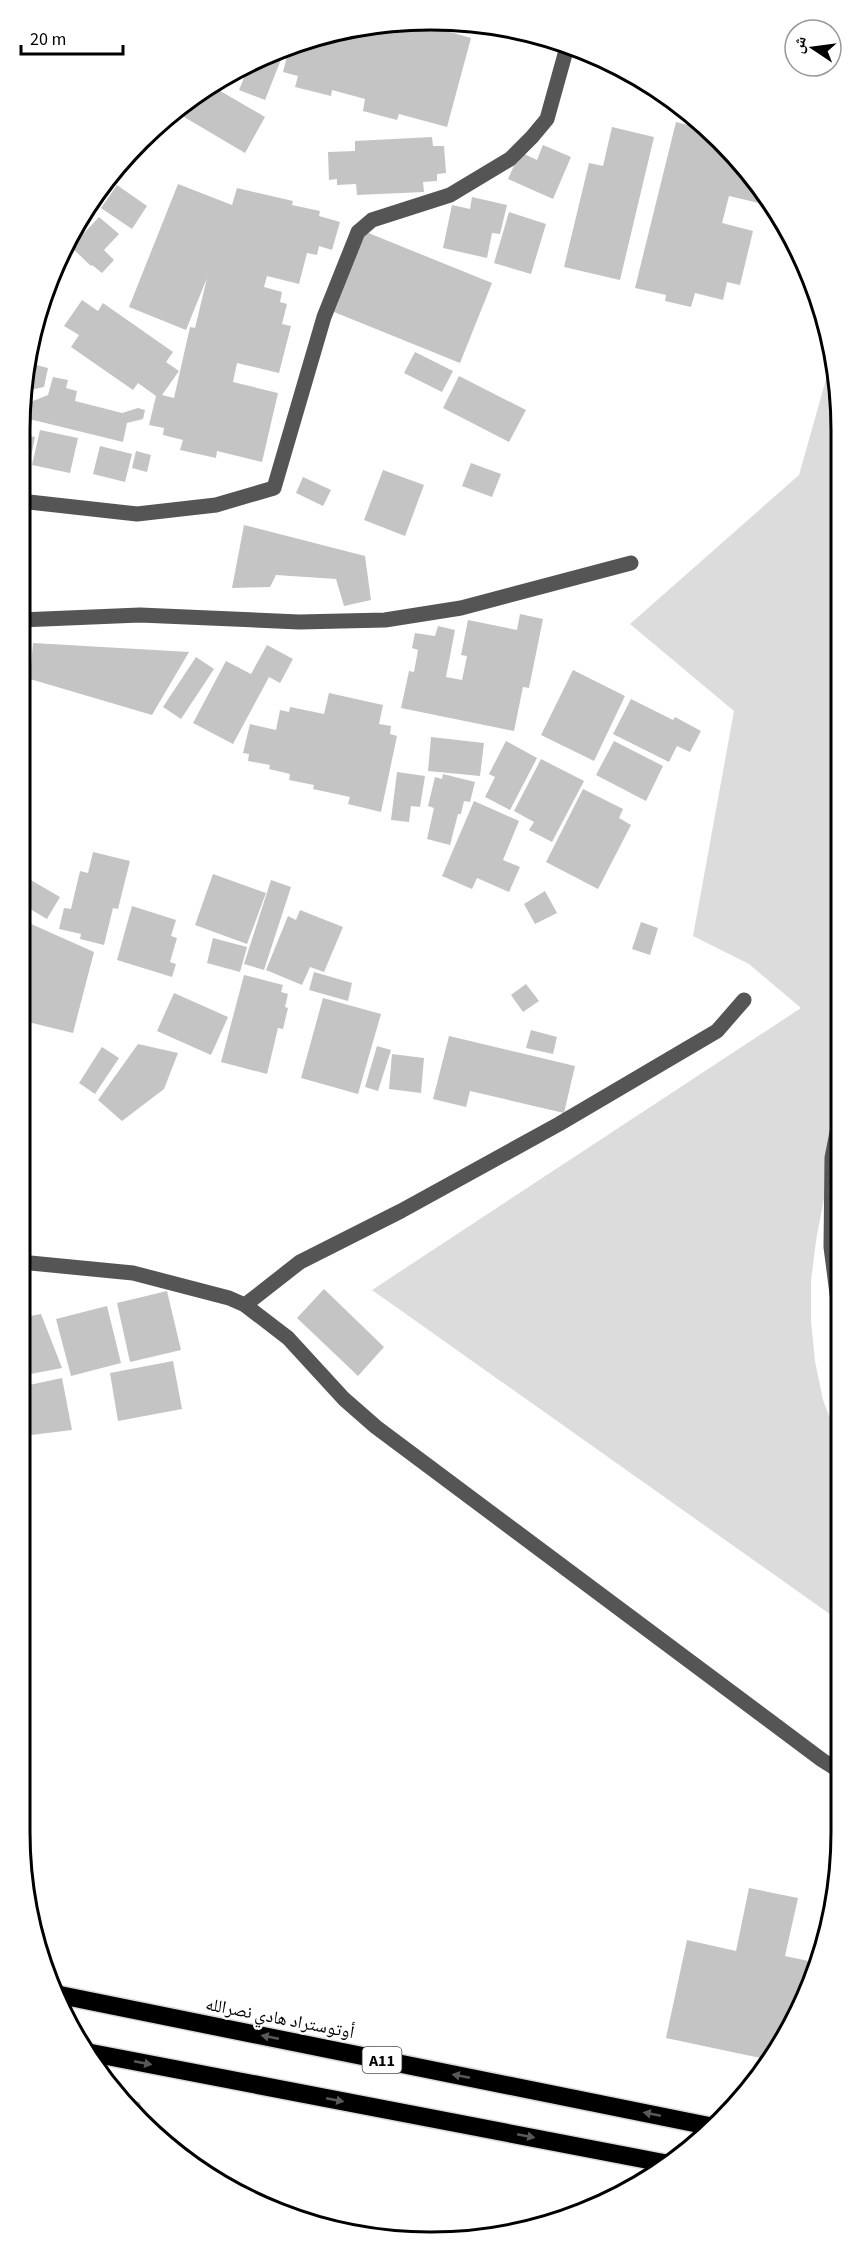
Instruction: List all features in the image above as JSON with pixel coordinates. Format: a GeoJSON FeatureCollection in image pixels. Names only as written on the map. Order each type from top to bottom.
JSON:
{"type":"FeatureCollection","features":[{"type":"Feature","properties":{"kind":"highway","name":"أوتوستراد هادي نصرالله"},"geometry":{"type":"LineString","coordinates":[[65,1996],[704,2125]]}},
{"type":"Feature","properties":{"kind":"highway"},"geometry":{"type":"LineString","coordinates":[[97,2054],[657,2162]]}},
{"type":"Feature","properties":{"kind":"street"},"geometry":{"type":"LineString","coordinates":[[30,502],[137,514],[216,505],[274,488],[324,317],[358,232],[372,220],[450,195],[510,159],[547,119],[565,53]]}},
{"type":"Feature","properties":{"kind":"street"},"geometry":{"type":"LineString","coordinates":[[30,620],[140,615],[299,622],[385,620],[460,608],[631,563]]}},
{"type":"Feature","properties":{"kind":"street"},"geometry":{"type":"LineString","coordinates":[[245,1305],[300,1262],[400,1211],[559,1124],[717,1031],[744,1000]]}},
{"type":"Feature","properties":{"kind":"street"},"geometry":{"type":"LineString","coordinates":[[30,1263],[133,1273],[229,1298],[245,1305],[288,1338],[344,1399],[376,1427],[831,1766]]}},
{"type":"Feature","properties":{"kind":"shaded area"},"geometry":{"type":"Polygon","coordinates":[[[827,375],[831,430],[831,1162],[816,1241],[811,1281],[811,1321],[815,1361],[823,1400],[831,1421],[831,1615],[372,1290],[801,1008],[749,964],[693,936],[734,711],[630,624],[799,475],[827,375]]]}},
{"type":"Feature","properties":{"kind":"building"},"geometry":{"type":"Polygon","coordinates":[[[445,31],[471,38],[447,127],[399,114],[397,120],[363,111],[365,99],[332,90],[331,96],[295,87],[298,76],[283,72],[287,56],[327,44],[378,33],[445,31]]]}},
{"type":"Feature","properties":{"kind":"building"},"geometry":{"type":"Polygon","coordinates":[[[281,58],[265,100],[239,90],[245,76],[281,58]]]}},
{"type":"Feature","properties":{"kind":"building"},"geometry":{"type":"Polygon","coordinates":[[[219,90],[265,117],[245,153],[183,116],[219,90]]]}},
{"type":"Feature","properties":{"kind":"building"},"geometry":{"type":"Polygon","coordinates":[[[676,122],[691,126],[732,166],[761,204],[729,196],[722,223],[753,231],[740,285],[727,282],[723,300],[695,293],[691,307],[665,301],[666,295],[635,288],[676,122]]]}},
{"type":"Feature","properties":{"kind":"building"},"geometry":{"type":"Polygon","coordinates":[[[612,127],[654,137],[620,280],[564,267],[589,163],[603,166],[612,127]]]}},
{"type":"Feature","properties":{"kind":"building"},"geometry":{"type":"Polygon","coordinates":[[[432,137],[433,146],[444,146],[446,173],[437,174],[437,181],[423,182],[424,192],[357,195],[356,184],[337,185],[337,179],[329,180],[328,152],[355,151],[355,141],[432,137]]]}},
{"type":"Feature","properties":{"kind":"building"},"geometry":{"type":"Polygon","coordinates":[[[543,145],[571,157],[553,199],[508,179],[520,152],[537,160],[543,145]]]}},
{"type":"Feature","properties":{"kind":"building"},"geometry":{"type":"Polygon","coordinates":[[[178,184],[232,205],[237,188],[293,201],[292,205],[320,211],[319,216],[340,222],[332,250],[319,246],[317,255],[307,253],[299,284],[267,276],[264,287],[282,292],[280,302],[287,304],[282,324],[291,326],[279,373],[237,363],[233,382],[278,393],[262,462],[217,451],[216,458],[180,450],[183,440],[163,435],[164,428],[149,425],[156,396],[138,383],[133,390],[71,347],[79,335],[64,326],[82,300],[98,311],[103,303],[173,352],[166,362],[179,371],[162,395],[174,398],[190,327],[195,328],[207,278],[186,330],[129,307],[178,184]]]}},
{"type":"Feature","properties":{"kind":"building"},"geometry":{"type":"Polygon","coordinates":[[[117,185],[147,206],[132,229],[101,208],[117,185]]]}},
{"type":"Feature","properties":{"kind":"building"},"geometry":{"type":"Polygon","coordinates":[[[472,197],[507,205],[500,234],[492,233],[487,258],[443,248],[452,205],[470,209],[472,197]]]}},
{"type":"Feature","properties":{"kind":"building"},"geometry":{"type":"Polygon","coordinates":[[[509,212],[546,224],[531,274],[494,263],[509,212]]]}},
{"type":"Feature","properties":{"kind":"building"},"geometry":{"type":"Polygon","coordinates":[[[99,217],[119,234],[104,250],[114,260],[102,273],[73,249],[80,238],[99,217]]]}},
{"type":"Feature","properties":{"kind":"building"},"geometry":{"type":"Polygon","coordinates":[[[366,232],[492,283],[460,363],[334,312],[366,232]]]}},
{"type":"Feature","properties":{"kind":"building"},"geometry":{"type":"Polygon","coordinates":[[[415,352],[453,371],[442,392],[404,373],[415,352]]]}},
{"type":"Feature","properties":{"kind":"building"},"geometry":{"type":"Polygon","coordinates":[[[36,365],[48,368],[44,387],[32,390],[36,365]]]}},
{"type":"Feature","properties":{"kind":"building"},"geometry":{"type":"Polygon","coordinates":[[[459,376],[526,410],[509,442],[443,408],[459,376]]]}},
{"type":"Feature","properties":{"kind":"building"},"geometry":{"type":"Polygon","coordinates":[[[53,377],[68,380],[66,388],[77,391],[75,401],[122,413],[138,408],[145,410],[143,419],[127,423],[123,442],[30,419],[31,402],[48,395],[53,377]]]}},
{"type":"Feature","properties":{"kind":"building"},"geometry":{"type":"Polygon","coordinates":[[[40,430],[78,438],[70,473],[32,465],[40,430]]]}},
{"type":"Feature","properties":{"kind":"building"},"geometry":{"type":"Polygon","coordinates":[[[30,436],[35,437],[30,461],[30,436]]]}},
{"type":"Feature","properties":{"kind":"building"},"geometry":{"type":"Polygon","coordinates":[[[100,446],[132,454],[125,482],[93,474],[100,446]]]}},
{"type":"Feature","properties":{"kind":"building"},"geometry":{"type":"Polygon","coordinates":[[[136,451],[151,455],[147,472],[132,468],[136,451]]]}},
{"type":"Feature","properties":{"kind":"building"},"geometry":{"type":"Polygon","coordinates":[[[471,463],[501,474],[492,497],[462,486],[471,463]]]}},
{"type":"Feature","properties":{"kind":"building"},"geometry":{"type":"Polygon","coordinates":[[[383,470],[424,485],[405,536],[364,520],[383,470]]]}},
{"type":"Feature","properties":{"kind":"building"},"geometry":{"type":"Polygon","coordinates":[[[303,477],[331,490],[323,506],[296,493],[303,477]]]}},
{"type":"Feature","properties":{"kind":"building"},"geometry":{"type":"Polygon","coordinates":[[[244,525],[365,556],[371,600],[344,606],[336,579],[276,575],[270,587],[232,588],[244,525]]]}},
{"type":"Feature","properties":{"kind":"building"},"geometry":{"type":"Polygon","coordinates":[[[520,614],[543,619],[529,688],[523,687],[514,731],[401,708],[409,671],[414,672],[418,650],[412,648],[415,633],[435,636],[438,626],[455,630],[446,677],[462,680],[467,656],[461,655],[468,620],[517,630],[520,614]]]}},
{"type":"Feature","properties":{"kind":"building"},"geometry":{"type":"Polygon","coordinates":[[[33,643],[189,652],[152,715],[30,679],[33,643]]]}},
{"type":"Feature","properties":{"kind":"building"},"geometry":{"type":"Polygon","coordinates":[[[267,645],[293,659],[280,683],[269,677],[233,744],[193,723],[226,661],[251,674],[267,645]]]}},
{"type":"Feature","properties":{"kind":"building"},"geometry":{"type":"Polygon","coordinates":[[[196,657],[214,669],[181,719],[163,707],[196,657]]]}},
{"type":"Feature","properties":{"kind":"building"},"geometry":{"type":"Polygon","coordinates":[[[573,670],[625,696],[594,761],[541,735],[573,670]]]}},
{"type":"Feature","properties":{"kind":"building"},"geometry":{"type":"Polygon","coordinates":[[[329,693],[383,705],[379,724],[391,726],[390,734],[397,736],[381,812],[348,804],[350,797],[313,789],[314,785],[289,780],[290,774],[269,769],[270,765],[248,761],[249,754],[243,753],[250,724],[276,730],[280,710],[289,712],[290,707],[324,714],[329,693]]]}},
{"type":"Feature","properties":{"kind":"building"},"geometry":{"type":"Polygon","coordinates":[[[631,699],[673,720],[675,717],[701,731],[690,752],[677,746],[669,762],[613,734],[631,699]]]}},
{"type":"Feature","properties":{"kind":"building"},"geometry":{"type":"Polygon","coordinates":[[[431,737],[484,743],[480,776],[428,771],[431,737]]]}},
{"type":"Feature","properties":{"kind":"building"},"geometry":{"type":"Polygon","coordinates":[[[506,741],[537,758],[510,810],[485,797],[495,777],[489,774],[506,741]]]}},
{"type":"Feature","properties":{"kind":"building"},"geometry":{"type":"Polygon","coordinates":[[[614,741],[663,766],[646,801],[596,775],[614,741]]]}},
{"type":"Feature","properties":{"kind":"building"},"geometry":{"type":"Polygon","coordinates":[[[541,759],[584,781],[552,842],[529,830],[534,822],[514,811],[541,759]]]}},
{"type":"Feature","properties":{"kind":"building"},"geometry":{"type":"Polygon","coordinates":[[[397,772],[425,776],[420,807],[411,806],[409,822],[391,820],[397,772]]]}},
{"type":"Feature","properties":{"kind":"building"},"geometry":{"type":"Polygon","coordinates":[[[443,774],[475,782],[470,802],[464,801],[461,814],[458,814],[450,845],[427,839],[434,808],[428,806],[435,777],[442,779],[443,774]]]}},
{"type":"Feature","properties":{"kind":"building"},"geometry":{"type":"Polygon","coordinates":[[[583,789],[623,809],[619,818],[631,825],[598,889],[546,862],[583,789]]]}},
{"type":"Feature","properties":{"kind":"building"},"geometry":{"type":"Polygon","coordinates":[[[474,801],[519,821],[503,860],[520,867],[509,892],[477,878],[472,889],[442,876],[474,801]]]}},
{"type":"Feature","properties":{"kind":"building"},"geometry":{"type":"Polygon","coordinates":[[[93,852],[130,861],[118,909],[113,908],[104,945],[80,939],[81,934],[59,929],[64,908],[71,909],[80,871],[88,873],[93,852]]]}},
{"type":"Feature","properties":{"kind":"building"},"geometry":{"type":"Polygon","coordinates":[[[213,874],[266,893],[247,944],[195,925],[213,874]]]}},
{"type":"Feature","properties":{"kind":"building"},"geometry":{"type":"Polygon","coordinates":[[[30,880],[60,897],[47,919],[30,909],[30,880]]]}},
{"type":"Feature","properties":{"kind":"building"},"geometry":{"type":"Polygon","coordinates":[[[271,880],[291,887],[264,970],[244,964],[271,880]]]}},
{"type":"Feature","properties":{"kind":"building"},"geometry":{"type":"Polygon","coordinates":[[[545,891],[557,913],[535,924],[524,904],[545,891]]]}},
{"type":"Feature","properties":{"kind":"building"},"geometry":{"type":"Polygon","coordinates":[[[132,906],[176,920],[171,936],[177,938],[170,962],[176,964],[172,977],[117,960],[132,906]]]}},
{"type":"Feature","properties":{"kind":"building"},"geometry":{"type":"Polygon","coordinates":[[[300,910],[343,927],[324,972],[310,967],[302,985],[266,970],[288,916],[296,920],[300,910]]]}},
{"type":"Feature","properties":{"kind":"building"},"geometry":{"type":"Polygon","coordinates":[[[641,922],[658,928],[650,955],[632,949],[641,922]]]}},
{"type":"Feature","properties":{"kind":"building"},"geometry":{"type":"Polygon","coordinates":[[[30,923],[94,952],[73,1033],[30,1022],[30,923]]]}},
{"type":"Feature","properties":{"kind":"building"},"geometry":{"type":"Polygon","coordinates":[[[213,938],[247,947],[240,972],[207,963],[213,938]]]}},
{"type":"Feature","properties":{"kind":"building"},"geometry":{"type":"Polygon","coordinates":[[[314,972],[352,983],[348,1001],[309,990],[314,972]]]}},
{"type":"Feature","properties":{"kind":"building"},"geometry":{"type":"Polygon","coordinates":[[[244,975],[283,985],[281,992],[288,994],[285,1007],[288,1008],[283,1029],[278,1028],[267,1074],[221,1062],[244,975]]]}},
{"type":"Feature","properties":{"kind":"building"},"geometry":{"type":"Polygon","coordinates":[[[526,984],[539,1001],[523,1012],[511,995],[526,984]]]}},
{"type":"Feature","properties":{"kind":"building"},"geometry":{"type":"Polygon","coordinates":[[[174,993],[228,1017],[211,1055],[157,1031],[174,993]]]}},
{"type":"Feature","properties":{"kind":"building"},"geometry":{"type":"Polygon","coordinates":[[[323,998],[381,1014],[358,1094],[301,1078],[323,998]]]}},
{"type":"Feature","properties":{"kind":"building"},"geometry":{"type":"Polygon","coordinates":[[[531,1030],[557,1037],[553,1054],[526,1048],[531,1030]]]}},
{"type":"Feature","properties":{"kind":"building"},"geometry":{"type":"Polygon","coordinates":[[[449,1036],[575,1066],[564,1113],[470,1091],[466,1107],[433,1099],[449,1036]]]}},
{"type":"Feature","properties":{"kind":"building"},"geometry":{"type":"Polygon","coordinates":[[[138,1044],[178,1053],[164,1089],[122,1121],[98,1100],[138,1044]]]}},
{"type":"Feature","properties":{"kind":"building"},"geometry":{"type":"Polygon","coordinates":[[[377,1046],[391,1050],[378,1091],[365,1087],[377,1046]]]}},
{"type":"Feature","properties":{"kind":"building"},"geometry":{"type":"Polygon","coordinates":[[[102,1047],[119,1058],[95,1094],[79,1083],[102,1047]]]}},
{"type":"Feature","properties":{"kind":"building"},"geometry":{"type":"Polygon","coordinates":[[[392,1054],[424,1058],[421,1093],[389,1089],[392,1054]]]}},
{"type":"Feature","properties":{"kind":"building"},"geometry":{"type":"Polygon","coordinates":[[[324,1289],[384,1347],[358,1376],[297,1318],[324,1289]]]}},
{"type":"Feature","properties":{"kind":"building"},"geometry":{"type":"Polygon","coordinates":[[[167,1291],[181,1350],[130,1362],[117,1303],[167,1291]]]}},
{"type":"Feature","properties":{"kind":"building"},"geometry":{"type":"Polygon","coordinates":[[[107,1306],[121,1363],[71,1376],[56,1319],[107,1306]]]}},
{"type":"Feature","properties":{"kind":"building"},"geometry":{"type":"Polygon","coordinates":[[[41,1314],[62,1368],[30,1374],[30,1316],[41,1314]]]}},
{"type":"Feature","properties":{"kind":"building"},"geometry":{"type":"Polygon","coordinates":[[[173,1361],[182,1409],[118,1421],[110,1373],[173,1361]]]}},
{"type":"Feature","properties":{"kind":"building"},"geometry":{"type":"Polygon","coordinates":[[[62,1378],[72,1430],[30,1435],[30,1385],[62,1378]]]}},
{"type":"Feature","properties":{"kind":"building"},"geometry":{"type":"Polygon","coordinates":[[[749,1888],[798,1898],[785,1956],[810,1961],[790,2009],[761,2058],[666,2038],[687,1940],[736,1951],[749,1888]]]}},
{"type":"Feature","properties":{"kind":"building"},"geometry":{"type":"Polygon","coordinates":[[[134,2101],[140,2102],[142,2110],[134,2101]]]}}]}
